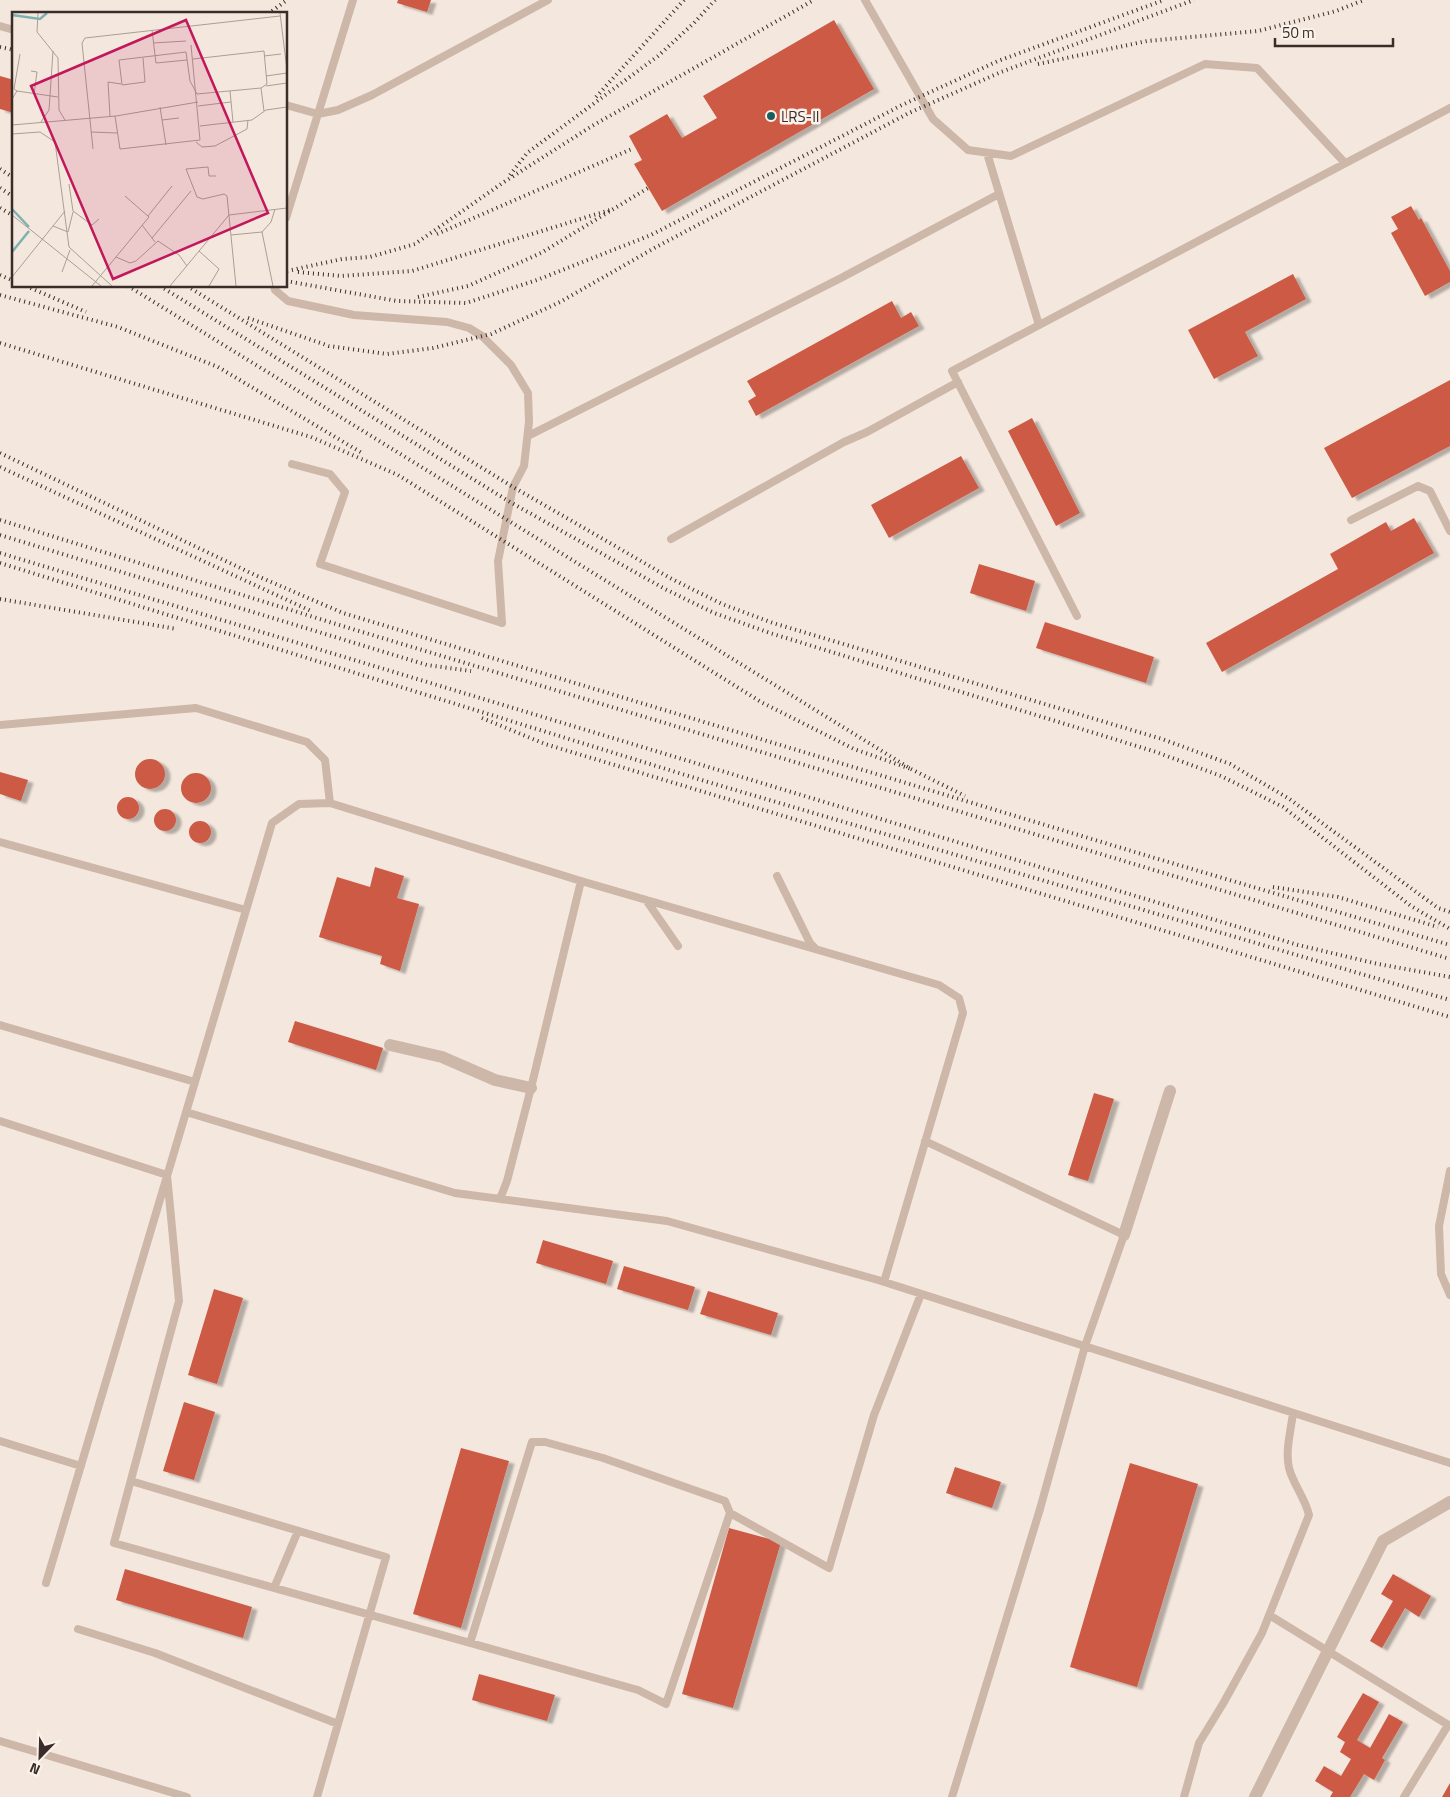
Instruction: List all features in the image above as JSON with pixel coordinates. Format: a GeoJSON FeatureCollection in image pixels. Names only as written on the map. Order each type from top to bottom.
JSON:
{"type":"FeatureCollection","features":[{"type":"Feature","properties":{"kind":"street"},"geometry":{"type":"LineString","coordinates":[[390,1045],[442,1057],[495,1080],[531,1088]]}},
{"type":"Feature","properties":{"kind":"street"},"geometry":{"type":"LineString","coordinates":[[1124,1235],[1170,1092]]}},
{"type":"Feature","properties":{"kind":"street"},"geometry":{"type":"LineString","coordinates":[[1255,1797],[1384,1541],[1450,1502]]}},
{"type":"Feature","properties":{"kind":"lane"},"geometry":{"type":"LineString","coordinates":[[288,212],[352,0]]}},
{"type":"Feature","properties":{"kind":"lane"},"geometry":{"type":"LineString","coordinates":[[288,106],[318,114],[338,110],[372,95],[548,0]]}},
{"type":"Feature","properties":{"kind":"lane"},"geometry":{"type":"LineString","coordinates":[[865,0],[933,119],[968,150],[1011,156],[1205,64],[1258,68],[1345,163]]}},
{"type":"Feature","properties":{"kind":"lane"},"geometry":{"type":"LineString","coordinates":[[1078,616],[952,371],[1450,108]]}},
{"type":"Feature","properties":{"kind":"lane"},"geometry":{"type":"LineString","coordinates":[[987,153],[1039,325]]}},
{"type":"Feature","properties":{"kind":"lane"},"geometry":{"type":"LineString","coordinates":[[528,436],[841,278],[1000,194]]}},
{"type":"Feature","properties":{"kind":"lane"},"geometry":{"type":"LineString","coordinates":[[274,288],[288,301],[347,314],[447,322],[469,328],[482,336],[511,365],[528,393],[530,422],[524,466],[513,487],[499,554],[502,624],[320,564],[345,492],[330,474],[292,464]]}},
{"type":"Feature","properties":{"kind":"lane"},"geometry":{"type":"LineString","coordinates":[[671,539],[844,442],[868,432],[958,382]]}},
{"type":"Feature","properties":{"kind":"lane"},"geometry":{"type":"LineString","coordinates":[[1351,520],[1418,486],[1430,491],[1450,531]]}},
{"type":"Feature","properties":{"kind":"lane"},"geometry":{"type":"LineString","coordinates":[[0,725],[196,708],[307,742],[325,760],[330,803]]}},
{"type":"Feature","properties":{"kind":"lane"},"geometry":{"type":"LineString","coordinates":[[46,1583],[272,823],[299,804],[330,803],[581,881],[939,985],[959,998],[963,1013],[884,1282]]}},
{"type":"Feature","properties":{"kind":"lane"},"geometry":{"type":"LineString","coordinates":[[0,842],[246,910]]}},
{"type":"Feature","properties":{"kind":"lane"},"geometry":{"type":"LineString","coordinates":[[777,876],[810,943],[818,950]]}},
{"type":"Feature","properties":{"kind":"lane"},"geometry":{"type":"LineString","coordinates":[[500,1199],[507,1181],[531,1088],[581,881]]}},
{"type":"Feature","properties":{"kind":"lane"},"geometry":{"type":"LineString","coordinates":[[646,900],[678,946]]}},
{"type":"Feature","properties":{"kind":"lane"},"geometry":{"type":"LineString","coordinates":[[0,1025],[195,1082]]}},
{"type":"Feature","properties":{"kind":"lane"},"geometry":{"type":"LineString","coordinates":[[186,1112],[455,1193],[667,1221],[884,1282],[1450,1463]]}},
{"type":"Feature","properties":{"kind":"lane"},"geometry":{"type":"LineString","coordinates":[[0,1121],[167,1175]]}},
{"type":"Feature","properties":{"kind":"lane"},"geometry":{"type":"LineString","coordinates":[[925,1141],[1124,1235],[1085,1346],[1040,1509],[952,1797]]}},
{"type":"Feature","properties":{"kind":"lane"},"geometry":{"type":"LineString","coordinates":[[1450,1171],[1439,1226],[1441,1274],[1450,1295]]}},
{"type":"Feature","properties":{"kind":"lane"},"geometry":{"type":"LineString","coordinates":[[167,1175],[179,1301],[114,1542],[638,1690],[666,1704],[730,1513]]}},
{"type":"Feature","properties":{"kind":"lane"},"geometry":{"type":"LineString","coordinates":[[470,1643],[532,1442],[545,1442],[603,1458],[725,1501],[730,1513],[829,1568],[874,1415],[921,1294]]}},
{"type":"Feature","properties":{"kind":"lane"},"geometry":{"type":"LineString","coordinates":[[1184,1797],[1199,1743],[1262,1633],[1309,1515],[1305,1500],[1289,1468],[1289,1447],[1293,1413]]}},
{"type":"Feature","properties":{"kind":"lane"},"geometry":{"type":"LineString","coordinates":[[0,1441],[81,1466]]}},
{"type":"Feature","properties":{"kind":"lane"},"geometry":{"type":"LineString","coordinates":[[131,1481],[386,1557],[317,1797]]}},
{"type":"Feature","properties":{"kind":"lane"},"geometry":{"type":"LineString","coordinates":[[274,1588],[298,1531]]}},
{"type":"Feature","properties":{"kind":"lane"},"geometry":{"type":"LineString","coordinates":[[1269,1615],[1449,1726],[1404,1797]]}},
{"type":"Feature","properties":{"kind":"lane"},"geometry":{"type":"LineString","coordinates":[[78,1629],[155,1654],[338,1724]]}},
{"type":"Feature","properties":{"kind":"lane"},"geometry":{"type":"LineString","coordinates":[[0,1741],[187,1797]]}},
{"type":"Feature","properties":{"kind":"building"},"geometry":{"type":"Polygon","coordinates":[[[398,0],[431,0],[427,12],[397,3],[398,0]]]}},
{"type":"Feature","properties":{"kind":"building","name":"LRS-II"},"geometry":{"type":"Polygon","coordinates":[[[834,20],[874,89],[662,211],[634,164],[642,160],[629,136],[667,114],[682,138],[717,118],[703,96],[834,20]]]}},
{"type":"Feature","properties":{"kind":"building"},"geometry":{"type":"Polygon","coordinates":[[[0,76],[12,79],[12,112],[0,109],[0,76]]]}},
{"type":"Feature","properties":{"kind":"building"},"geometry":{"type":"Polygon","coordinates":[[[1411,206],[1419,220],[1421,218],[1450,271],[1450,282],[1425,296],[1391,233],[1398,229],[1391,217],[1411,206]]]}},
{"type":"Feature","properties":{"kind":"building"},"geometry":{"type":"Polygon","coordinates":[[[1293,274],[1306,299],[1245,332],[1258,356],[1214,379],[1188,330],[1293,274]]]}},
{"type":"Feature","properties":{"kind":"building"},"geometry":{"type":"Polygon","coordinates":[[[892,301],[901,318],[911,312],[919,326],[756,416],[748,401],[756,396],[747,381],[892,301]]]}},
{"type":"Feature","properties":{"kind":"building"},"geometry":{"type":"Polygon","coordinates":[[[1450,380],[1450,446],[1352,498],[1324,448],[1450,380]]]}},
{"type":"Feature","properties":{"kind":"building"},"geometry":{"type":"Polygon","coordinates":[[[1032,418],[1080,513],[1056,526],[1008,431],[1032,418]]]}},
{"type":"Feature","properties":{"kind":"building"},"geometry":{"type":"Polygon","coordinates":[[[961,456],[979,488],[889,538],[871,505],[961,456]]]}},
{"type":"Feature","properties":{"kind":"building"},"geometry":{"type":"Polygon","coordinates":[[[1414,518],[1434,553],[1222,672],[1206,643],[1338,569],[1330,554],[1386,522],[1391,531],[1414,518]]]}},
{"type":"Feature","properties":{"kind":"building"},"geometry":{"type":"Polygon","coordinates":[[[979,564],[1035,581],[1026,611],[970,593],[979,564]]]}},
{"type":"Feature","properties":{"kind":"building"},"geometry":{"type":"Polygon","coordinates":[[[1045,622],[1154,657],[1146,683],[1036,648],[1045,622]]]}},
{"type":"Feature","properties":{"kind":"building"},"geometry":{"type":"Polygon","coordinates":[[[150,759],[161,763],[165,774],[161,785],[150,789],[139,785],[135,774],[139,763],[150,759]]]}},
{"type":"Feature","properties":{"kind":"building"},"geometry":{"type":"Polygon","coordinates":[[[0,772],[28,780],[21,801],[0,794],[0,772]]]}},
{"type":"Feature","properties":{"kind":"building"},"geometry":{"type":"Polygon","coordinates":[[[196,773],[207,777],[211,788],[207,799],[196,803],[185,799],[181,788],[185,777],[196,773]]]}},
{"type":"Feature","properties":{"kind":"building"},"geometry":{"type":"Polygon","coordinates":[[[124,797],[132,797],[139,804],[139,812],[132,819],[124,819],[117,812],[117,804],[124,797]]]}},
{"type":"Feature","properties":{"kind":"building"},"geometry":{"type":"Polygon","coordinates":[[[161,809],[169,809],[176,816],[176,824],[169,831],[161,831],[154,824],[154,816],[161,809]]]}},
{"type":"Feature","properties":{"kind":"building"},"geometry":{"type":"Polygon","coordinates":[[[196,821],[204,821],[211,828],[211,836],[204,843],[196,843],[189,836],[189,828],[196,821]]]}},
{"type":"Feature","properties":{"kind":"building"},"geometry":{"type":"Polygon","coordinates":[[[375,867],[404,876],[397,898],[419,904],[400,971],[380,964],[382,956],[319,937],[337,877],[370,887],[375,867]]]}},
{"type":"Feature","properties":{"kind":"building"},"geometry":{"type":"Polygon","coordinates":[[[295,1021],[383,1048],[376,1070],[288,1042],[295,1021]]]}},
{"type":"Feature","properties":{"kind":"building"},"geometry":{"type":"Polygon","coordinates":[[[1094,1093],[1114,1099],[1088,1181],[1068,1175],[1094,1093]]]}},
{"type":"Feature","properties":{"kind":"building"},"geometry":{"type":"Polygon","coordinates":[[[543,1240],[613,1261],[606,1284],[536,1263],[543,1240]]]}},
{"type":"Feature","properties":{"kind":"building"},"geometry":{"type":"Polygon","coordinates":[[[624,1266],[695,1287],[688,1310],[617,1289],[624,1266]]]}},
{"type":"Feature","properties":{"kind":"building"},"geometry":{"type":"Polygon","coordinates":[[[214,1289],[243,1298],[217,1384],[188,1375],[214,1289]]]}},
{"type":"Feature","properties":{"kind":"building"},"geometry":{"type":"Polygon","coordinates":[[[708,1291],[778,1313],[771,1335],[700,1314],[708,1291]]]}},
{"type":"Feature","properties":{"kind":"building"},"geometry":{"type":"Polygon","coordinates":[[[184,1402],[215,1412],[194,1480],[163,1471],[184,1402]]]}},
{"type":"Feature","properties":{"kind":"building"},"geometry":{"type":"Polygon","coordinates":[[[461,1448],[509,1461],[461,1628],[413,1614],[461,1448]]]}},
{"type":"Feature","properties":{"kind":"building"},"geometry":{"type":"Polygon","coordinates":[[[1130,1463],[1198,1484],[1137,1687],[1070,1667],[1130,1463]]]}},
{"type":"Feature","properties":{"kind":"building"},"geometry":{"type":"Polygon","coordinates":[[[955,1467],[1001,1482],[992,1508],[946,1493],[955,1467]]]}},
{"type":"Feature","properties":{"kind":"building"},"geometry":{"type":"Polygon","coordinates":[[[729,1528],[781,1542],[733,1708],[682,1694],[729,1528]]]}},
{"type":"Feature","properties":{"kind":"building"},"geometry":{"type":"Polygon","coordinates":[[[125,1569],[252,1607],[243,1638],[116,1600],[125,1569]]]}},
{"type":"Feature","properties":{"kind":"building"},"geometry":{"type":"Polygon","coordinates":[[[1393,1574],[1431,1596],[1419,1617],[1405,1608],[1382,1648],[1370,1641],[1393,1601],[1381,1594],[1393,1574]]]}},
{"type":"Feature","properties":{"kind":"building"},"geometry":{"type":"Polygon","coordinates":[[[479,1674],[555,1695],[547,1721],[472,1700],[479,1674]]]}},
{"type":"Feature","properties":{"kind":"building"},"geometry":{"type":"Polygon","coordinates":[[[1363,1693],[1379,1702],[1357,1740],[1370,1748],[1389,1714],[1403,1722],[1382,1758],[1385,1760],[1374,1780],[1364,1774],[1350,1797],[1330,1797],[1333,1792],[1315,1781],[1324,1766],[1341,1776],[1351,1759],[1340,1752],[1345,1742],[1337,1737],[1363,1693]]]}},
{"type":"Feature","properties":{"kind":"building"},"geometry":{"type":"Polygon","coordinates":[[[1450,1783],[1450,1797],[1442,1797],[1450,1783]]]}},
{"type":"Feature","properties":{"kind":"railway"},"geometry":{"type":"LineString","coordinates":[[271,12],[287,0]]}},
{"type":"Feature","properties":{"kind":"railway"},"geometry":{"type":"LineString","coordinates":[[596,97],[684,0]]}},
{"type":"Feature","properties":{"kind":"railway"},"geometry":{"type":"LineString","coordinates":[[510,175],[527,153],[658,56],[694,23],[715,0]]}},
{"type":"Feature","properties":{"kind":"railway"},"geometry":{"type":"LineString","coordinates":[[288,271],[342,259],[370,257],[415,244],[504,182],[592,126],[814,0]]}},
{"type":"Feature","properties":{"kind":"railway"},"geometry":{"type":"LineString","coordinates":[[288,281],[397,301],[466,303],[537,280],[651,235],[902,105],[998,61],[1164,0]]}},
{"type":"Feature","properties":{"kind":"railway"},"geometry":{"type":"LineString","coordinates":[[248,318],[329,346],[387,354],[433,348],[491,334],[560,302],[658,246],[909,113],[1001,72],[1194,0]]}},
{"type":"Feature","properties":{"kind":"railway"},"geometry":{"type":"LineString","coordinates":[[1038,64],[1147,41],[1258,31],[1336,11],[1364,0]]}},
{"type":"Feature","properties":{"kind":"railway"},"geometry":{"type":"LineString","coordinates":[[0,47],[12,50]]}},
{"type":"Feature","properties":{"kind":"railway"},"geometry":{"type":"LineString","coordinates":[[437,234],[634,148]]}},
{"type":"Feature","properties":{"kind":"railway"},"geometry":{"type":"LineString","coordinates":[[0,169],[12,177]]}},
{"type":"Feature","properties":{"kind":"railway"},"geometry":{"type":"LineString","coordinates":[[0,188],[12,196]]}},
{"type":"Feature","properties":{"kind":"railway"},"geometry":{"type":"LineString","coordinates":[[418,297],[468,286],[541,253],[648,188]]}},
{"type":"Feature","properties":{"kind":"railway"},"geometry":{"type":"LineString","coordinates":[[0,208],[12,215]]}},
{"type":"Feature","properties":{"kind":"railway"},"geometry":{"type":"LineString","coordinates":[[298,272],[341,276],[412,271],[613,209]]}},
{"type":"Feature","properties":{"kind":"railway"},"geometry":{"type":"LineString","coordinates":[[0,275],[12,280]]}},
{"type":"Feature","properties":{"kind":"railway"},"geometry":{"type":"LineString","coordinates":[[31,288],[86,312]]}},
{"type":"Feature","properties":{"kind":"railway"},"geometry":{"type":"LineString","coordinates":[[131,288],[911,769],[965,796]]}},
{"type":"Feature","properties":{"kind":"railway"},"geometry":{"type":"LineString","coordinates":[[163,288],[510,502],[665,589],[714,613],[770,633],[1156,752],[1221,776],[1283,807],[1411,906],[1450,929]]}},
{"type":"Feature","properties":{"kind":"railway"},"geometry":{"type":"LineString","coordinates":[[190,288],[513,487],[672,579],[722,604],[773,623],[1162,739],[1230,764],[1288,798],[1438,908],[1450,912]]}},
{"type":"Feature","properties":{"kind":"railway"},"geometry":{"type":"LineString","coordinates":[[0,295],[118,327],[218,367],[362,453]]}},
{"type":"Feature","properties":{"kind":"railway"},"geometry":{"type":"LineString","coordinates":[[0,343],[311,437],[398,475],[761,702],[854,749],[911,769]]}},
{"type":"Feature","properties":{"kind":"railway"},"geometry":{"type":"LineString","coordinates":[[0,453],[255,575],[343,613],[1148,856],[1450,945]]}},
{"type":"Feature","properties":{"kind":"railway"},"geometry":{"type":"LineString","coordinates":[[0,467],[311,611]]}},
{"type":"Feature","properties":{"kind":"railway"},"geometry":{"type":"LineString","coordinates":[[0,520],[349,628],[1450,959]]}},
{"type":"Feature","properties":{"kind":"railway"},"geometry":{"type":"LineString","coordinates":[[0,535],[427,665],[471,671]]}},
{"type":"Feature","properties":{"kind":"railway"},"geometry":{"type":"LineString","coordinates":[[0,553],[1298,945],[1378,964],[1450,977]]}},
{"type":"Feature","properties":{"kind":"railway"},"geometry":{"type":"LineString","coordinates":[[0,563],[708,782],[1450,1000]]}},
{"type":"Feature","properties":{"kind":"railway"},"geometry":{"type":"LineString","coordinates":[[0,599],[177,629]]}},
{"type":"Feature","properties":{"kind":"railway"},"geometry":{"type":"LineString","coordinates":[[482,718],[545,744],[1450,1017]]}},
{"type":"Feature","properties":{"kind":"railway"},"geometry":{"type":"LineString","coordinates":[[1273,887],[1338,897],[1438,927]]}},
{"type":"Feature","properties":{"kind":"place","name":"LRS-II"},"geometry":{"type":"Point","coordinates":[771,116]}}]}
